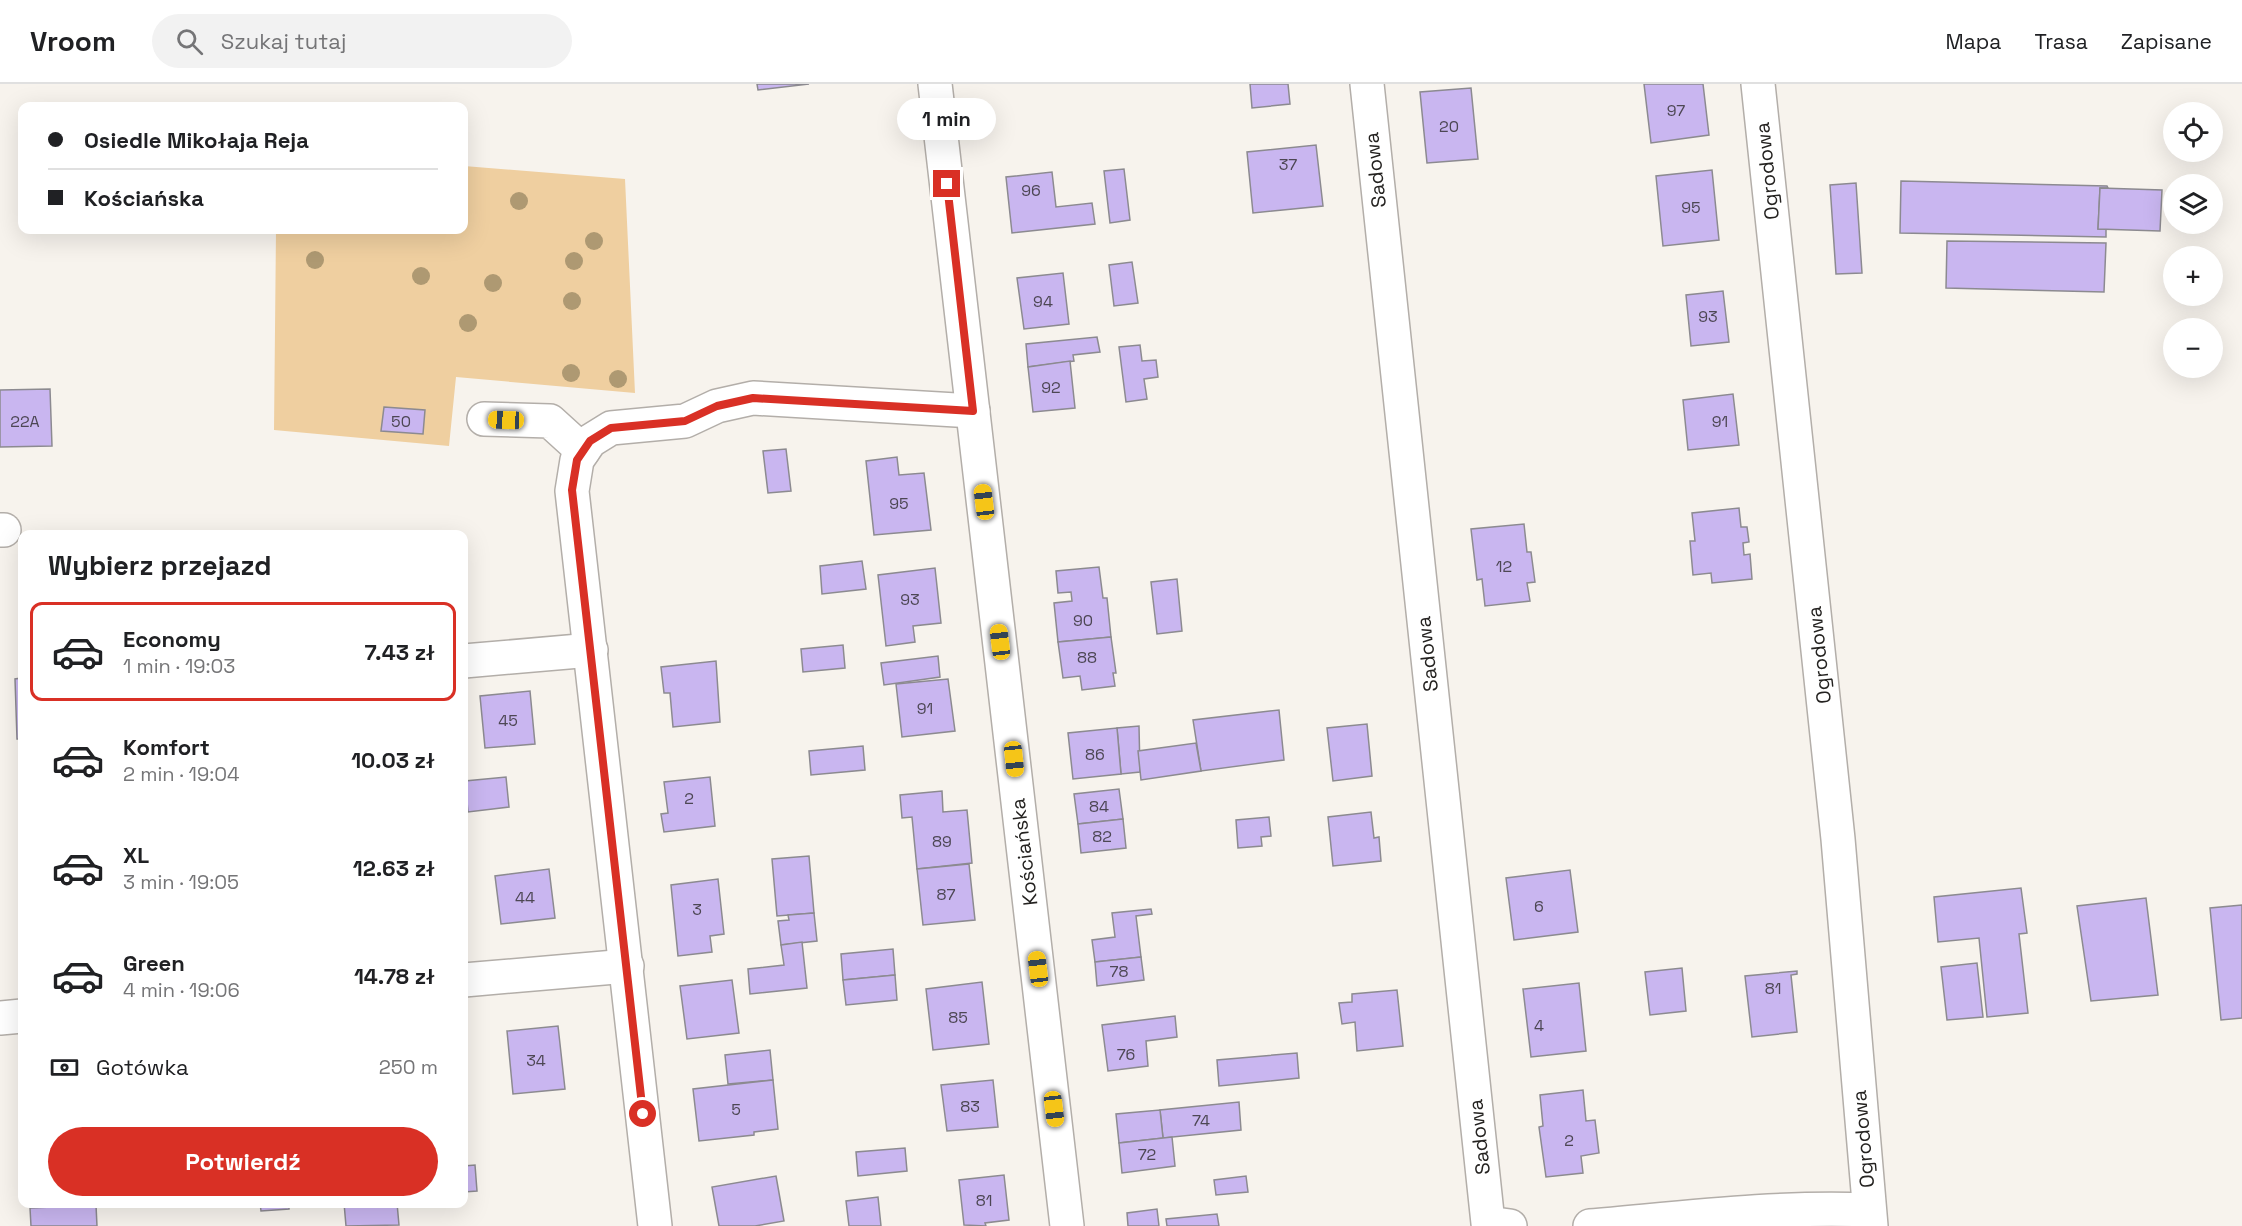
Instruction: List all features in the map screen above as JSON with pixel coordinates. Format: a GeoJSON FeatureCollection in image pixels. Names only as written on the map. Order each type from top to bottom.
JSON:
{"type":"FeatureCollection","features":[{"type":"Feature","properties":{"kind":"street","name":"Kościańska"},"geometry":{"type":"LineString","coordinates":[[935,84],[1067,1226]]}},
{"type":"Feature","properties":{"kind":"street","name":"Sadowa"},"geometry":{"type":"LineString","coordinates":[[1367,84],[1496,1225]]}},
{"type":"Feature","properties":{"kind":"street","name":"Ogrodowa"},"geometry":{"type":"LineString","coordinates":[[1758,84],[1838,839],[1870,1218]]}},
{"type":"Feature","properties":{"kind":"street"},"geometry":{"type":"LineString","coordinates":[[655,1226],[572,490],[577,460],[590,441],[611,428],[685,421],[717,406],[753,398],[973,411]]}},
{"type":"Feature","properties":{"kind":"street"},"geometry":{"type":"LineString","coordinates":[[484,419],[550,421],[583,451]]}},
{"type":"Feature","properties":{"kind":"street"},"geometry":{"type":"LineString","coordinates":[[468,661],[591,650]]}},
{"type":"Feature","properties":{"kind":"street"},"geometry":{"type":"LineString","coordinates":[[468,980],[627,966]]}},
{"type":"Feature","properties":{"kind":"street"},"geometry":{"type":"LineString","coordinates":[[0,1018],[18,1016]]}},
{"type":"Feature","properties":{"kind":"street"},"geometry":{"type":"LineString","coordinates":[[1590,1226],[1709,1215],[1831,1209],[1870,1218]]}},
{"type":"Feature","properties":{"kind":"shaded area"},"geometry":{"type":"Polygon","coordinates":[[[468,166],[625,179],[635,393],[456,377],[449,446],[274,430],[276,234],[468,234],[468,166]]]}},
{"type":"Feature","properties":{"kind":"building"},"geometry":{"type":"Polygon","coordinates":[[[757,84],[809,84],[758,90],[757,84]]]}},
{"type":"Feature","properties":{"kind":"building"},"geometry":{"type":"Polygon","coordinates":[[[1250,84],[1288,84],[1290,104],[1252,108],[1250,84]]]}},
{"type":"Feature","properties":{"kind":"building"},"geometry":{"type":"Polygon","coordinates":[[[1644,84],[1703,84],[1709,135],[1651,143],[1644,84]]]}},
{"type":"Feature","properties":{"kind":"building"},"geometry":{"type":"Polygon","coordinates":[[[1471,88],[1478,159],[1427,163],[1420,92],[1471,88]]]}},
{"type":"Feature","properties":{"kind":"building"},"geometry":{"type":"Polygon","coordinates":[[[1316,145],[1323,206],[1253,213],[1247,152],[1316,145]]]}},
{"type":"Feature","properties":{"kind":"building"},"geometry":{"type":"Polygon","coordinates":[[[1124,169],[1130,220],[1110,223],[1104,171],[1124,169]]]}},
{"type":"Feature","properties":{"kind":"building"},"geometry":{"type":"Polygon","coordinates":[[[1712,170],[1719,240],[1663,246],[1656,176],[1712,170]]]}},
{"type":"Feature","properties":{"kind":"building"},"geometry":{"type":"Polygon","coordinates":[[[1052,172],[1056,207],[1092,203],[1095,224],[1012,233],[1006,177],[1052,172]]]}},
{"type":"Feature","properties":{"kind":"building"},"geometry":{"type":"Polygon","coordinates":[[[1901,181],[2107,186],[2108,188],[2100,188],[2098,229],[2106,229],[2106,237],[1900,233],[1901,181]]]}},
{"type":"Feature","properties":{"kind":"building"},"geometry":{"type":"Polygon","coordinates":[[[1856,183],[1862,273],[1836,274],[1830,185],[1856,183]]]}},
{"type":"Feature","properties":{"kind":"building"},"geometry":{"type":"Polygon","coordinates":[[[2100,188],[2162,190],[2160,231],[2098,229],[2100,188]]]}},
{"type":"Feature","properties":{"kind":"building"},"geometry":{"type":"Polygon","coordinates":[[[1947,241],[2106,243],[2104,292],[1946,288],[1947,241]]]}},
{"type":"Feature","properties":{"kind":"building"},"geometry":{"type":"Polygon","coordinates":[[[1132,262],[1138,303],[1114,306],[1109,265],[1132,262]]]}},
{"type":"Feature","properties":{"kind":"building"},"geometry":{"type":"Polygon","coordinates":[[[1063,273],[1069,324],[1024,329],[1017,278],[1063,273]]]}},
{"type":"Feature","properties":{"kind":"building"},"geometry":{"type":"Polygon","coordinates":[[[1723,291],[1729,342],[1691,346],[1686,295],[1723,291]]]}},
{"type":"Feature","properties":{"kind":"building"},"geometry":{"type":"Polygon","coordinates":[[[1097,337],[1100,352],[1073,355],[1074,361],[1028,367],[1026,344],[1097,337]]]}},
{"type":"Feature","properties":{"kind":"building"},"geometry":{"type":"Polygon","coordinates":[[[1140,345],[1142,361],[1156,360],[1158,377],[1144,379],[1147,399],[1126,402],[1119,347],[1140,345]]]}},
{"type":"Feature","properties":{"kind":"building"},"geometry":{"type":"Polygon","coordinates":[[[1070,361],[1075,408],[1033,412],[1028,367],[1070,361]]]}},
{"type":"Feature","properties":{"kind":"building"},"geometry":{"type":"Polygon","coordinates":[[[50,389],[52,446],[0,447],[0,390],[50,389]]]}},
{"type":"Feature","properties":{"kind":"building"},"geometry":{"type":"Polygon","coordinates":[[[1733,394],[1739,445],[1688,450],[1683,400],[1733,394]]]}},
{"type":"Feature","properties":{"kind":"building"},"geometry":{"type":"Polygon","coordinates":[[[384,407],[425,410],[423,434],[381,431],[384,407]]]}},
{"type":"Feature","properties":{"kind":"building"},"geometry":{"type":"Polygon","coordinates":[[[786,449],[791,491],[768,493],[763,451],[786,449]]]}},
{"type":"Feature","properties":{"kind":"building"},"geometry":{"type":"Polygon","coordinates":[[[897,457],[899,475],[924,473],[931,530],[874,535],[866,461],[897,457]]]}},
{"type":"Feature","properties":{"kind":"building"},"geometry":{"type":"Polygon","coordinates":[[[1739,508],[1741,527],[1747,527],[1749,542],[1743,543],[1744,555],[1750,554],[1752,579],[1712,583],[1711,573],[1693,575],[1690,541],[1695,541],[1692,513],[1739,508]]]}},
{"type":"Feature","properties":{"kind":"building"},"geometry":{"type":"Polygon","coordinates":[[[1524,524],[1527,552],[1531,552],[1535,582],[1527,583],[1530,601],[1485,606],[1482,579],[1477,580],[1471,529],[1524,524]]]}},
{"type":"Feature","properties":{"kind":"building"},"geometry":{"type":"Polygon","coordinates":[[[862,561],[866,589],[822,594],[820,566],[862,561]]]}},
{"type":"Feature","properties":{"kind":"building"},"geometry":{"type":"Polygon","coordinates":[[[1099,567],[1103,598],[1107,598],[1111,637],[1058,642],[1054,603],[1072,601],[1071,592],[1058,593],[1056,571],[1099,567]]]}},
{"type":"Feature","properties":{"kind":"building"},"geometry":{"type":"Polygon","coordinates":[[[935,568],[941,623],[913,626],[915,642],[886,646],[878,575],[935,568]]]}},
{"type":"Feature","properties":{"kind":"building"},"geometry":{"type":"Polygon","coordinates":[[[1177,579],[1182,631],[1157,634],[1151,582],[1177,579]]]}},
{"type":"Feature","properties":{"kind":"building"},"geometry":{"type":"Polygon","coordinates":[[[1111,637],[1116,673],[1113,673],[1115,686],[1082,690],[1080,676],[1063,678],[1058,642],[1111,637]]]}},
{"type":"Feature","properties":{"kind":"building"},"geometry":{"type":"Polygon","coordinates":[[[843,645],[845,668],[803,672],[801,649],[843,645]]]}},
{"type":"Feature","properties":{"kind":"building"},"geometry":{"type":"Polygon","coordinates":[[[938,656],[940,677],[884,685],[881,663],[938,656]]]}},
{"type":"Feature","properties":{"kind":"building"},"geometry":{"type":"Polygon","coordinates":[[[716,661],[720,722],[673,727],[670,693],[664,693],[661,667],[716,661]]]}},
{"type":"Feature","properties":{"kind":"building"},"geometry":{"type":"Polygon","coordinates":[[[18,678],[18,739],[17,739],[15,679],[18,678]]]}},
{"type":"Feature","properties":{"kind":"building"},"geometry":{"type":"Polygon","coordinates":[[[948,679],[955,731],[902,737],[896,684],[948,679]]]}},
{"type":"Feature","properties":{"kind":"building"},"geometry":{"type":"Polygon","coordinates":[[[530,691],[535,744],[485,748],[480,696],[530,691]]]}},
{"type":"Feature","properties":{"kind":"building"},"geometry":{"type":"Polygon","coordinates":[[[1279,710],[1284,760],[1201,771],[1193,720],[1279,710]]]}},
{"type":"Feature","properties":{"kind":"building"},"geometry":{"type":"Polygon","coordinates":[[[1367,724],[1372,776],[1333,781],[1327,728],[1367,724]]]}},
{"type":"Feature","properties":{"kind":"building"},"geometry":{"type":"Polygon","coordinates":[[[1139,726],[1140,772],[1121,774],[1117,728],[1139,726]]]}},
{"type":"Feature","properties":{"kind":"building"},"geometry":{"type":"Polygon","coordinates":[[[1117,728],[1121,774],[1073,779],[1068,733],[1117,728]]]}},
{"type":"Feature","properties":{"kind":"building"},"geometry":{"type":"Polygon","coordinates":[[[1196,743],[1201,771],[1141,780],[1138,751],[1196,743]]]}},
{"type":"Feature","properties":{"kind":"building"},"geometry":{"type":"Polygon","coordinates":[[[863,746],[865,770],[811,775],[809,751],[863,746]]]}},
{"type":"Feature","properties":{"kind":"building"},"geometry":{"type":"Polygon","coordinates":[[[506,777],[509,807],[468,812],[468,781],[506,777]]]}},
{"type":"Feature","properties":{"kind":"building"},"geometry":{"type":"Polygon","coordinates":[[[710,777],[715,826],[664,832],[661,814],[668,813],[664,782],[710,777]]]}},
{"type":"Feature","properties":{"kind":"building"},"geometry":{"type":"Polygon","coordinates":[[[1119,789],[1123,819],[1078,824],[1074,794],[1119,789]]]}},
{"type":"Feature","properties":{"kind":"building"},"geometry":{"type":"Polygon","coordinates":[[[942,791],[943,812],[967,810],[972,863],[917,869],[912,817],[902,818],[900,795],[942,791]]]}},
{"type":"Feature","properties":{"kind":"building"},"geometry":{"type":"Polygon","coordinates":[[[1371,812],[1374,838],[1379,837],[1381,861],[1333,866],[1328,817],[1371,812]]]}},
{"type":"Feature","properties":{"kind":"building"},"geometry":{"type":"Polygon","coordinates":[[[1269,817],[1271,836],[1261,837],[1262,846],[1238,848],[1236,820],[1269,817]]]}},
{"type":"Feature","properties":{"kind":"building"},"geometry":{"type":"Polygon","coordinates":[[[1123,819],[1126,848],[1081,853],[1078,824],[1123,819]]]}},
{"type":"Feature","properties":{"kind":"building"},"geometry":{"type":"Polygon","coordinates":[[[809,856],[814,913],[777,916],[772,859],[809,856]]]}},
{"type":"Feature","properties":{"kind":"building"},"geometry":{"type":"Polygon","coordinates":[[[969,864],[975,920],[923,925],[917,869],[969,864]]]}},
{"type":"Feature","properties":{"kind":"building"},"geometry":{"type":"Polygon","coordinates":[[[549,869],[555,918],[501,924],[495,876],[549,869]]]}},
{"type":"Feature","properties":{"kind":"building"},"geometry":{"type":"Polygon","coordinates":[[[1570,870],[1578,932],[1514,940],[1506,878],[1570,870]]]}},
{"type":"Feature","properties":{"kind":"building"},"geometry":{"type":"Polygon","coordinates":[[[718,879],[724,934],[710,936],[712,952],[678,956],[671,885],[718,879]]]}},
{"type":"Feature","properties":{"kind":"building"},"geometry":{"type":"Polygon","coordinates":[[[2021,888],[2027,933],[2019,934],[2028,1013],[1987,1017],[1979,938],[1938,942],[1934,897],[2021,888]]]}},
{"type":"Feature","properties":{"kind":"building"},"geometry":{"type":"Polygon","coordinates":[[[2146,898],[2158,995],[2091,1001],[2077,906],[2146,898]]]}},
{"type":"Feature","properties":{"kind":"building"},"geometry":{"type":"Polygon","coordinates":[[[2242,905],[2242,1018],[2221,1020],[2210,908],[2242,905]]]}},
{"type":"Feature","properties":{"kind":"building"},"geometry":{"type":"Polygon","coordinates":[[[1151,909],[1152,914],[1136,916],[1141,957],[1095,962],[1092,940],[1115,937],[1112,913],[1151,909]]]}},
{"type":"Feature","properties":{"kind":"building"},"geometry":{"type":"Polygon","coordinates":[[[814,913],[817,941],[781,945],[778,921],[789,920],[788,915],[814,913]]]}},
{"type":"Feature","properties":{"kind":"building"},"geometry":{"type":"Polygon","coordinates":[[[802,942],[807,988],[750,994],[748,969],[784,965],[781,945],[802,942]]]}},
{"type":"Feature","properties":{"kind":"building"},"geometry":{"type":"Polygon","coordinates":[[[893,949],[895,975],[843,980],[841,954],[893,949]]]}},
{"type":"Feature","properties":{"kind":"building"},"geometry":{"type":"Polygon","coordinates":[[[1141,957],[1144,980],[1097,986],[1095,962],[1141,957]]]}},
{"type":"Feature","properties":{"kind":"building"},"geometry":{"type":"Polygon","coordinates":[[[1977,963],[1983,1017],[1947,1020],[1941,967],[1977,963]]]}},
{"type":"Feature","properties":{"kind":"building"},"geometry":{"type":"Polygon","coordinates":[[[1682,968],[1686,1011],[1650,1015],[1645,972],[1682,968]]]}},
{"type":"Feature","properties":{"kind":"building"},"geometry":{"type":"Polygon","coordinates":[[[1797,971],[1797,974],[1791,975],[1797,1032],[1752,1037],[1745,976],[1797,971]]]}},
{"type":"Feature","properties":{"kind":"building"},"geometry":{"type":"Polygon","coordinates":[[[895,975],[897,1000],[846,1005],[843,980],[895,975]]]}},
{"type":"Feature","properties":{"kind":"building"},"geometry":{"type":"Polygon","coordinates":[[[732,980],[739,1033],[687,1039],[680,986],[732,980]]]}},
{"type":"Feature","properties":{"kind":"building"},"geometry":{"type":"Polygon","coordinates":[[[982,982],[989,1044],[933,1050],[926,989],[982,982]]]}},
{"type":"Feature","properties":{"kind":"building"},"geometry":{"type":"Polygon","coordinates":[[[1579,983],[1586,1051],[1531,1057],[1523,989],[1579,983]]]}},
{"type":"Feature","properties":{"kind":"building"},"geometry":{"type":"Polygon","coordinates":[[[1397,990],[1403,1046],[1357,1051],[1355,1022],[1342,1024],[1339,1003],[1352,1002],[1352,994],[1397,990]]]}},
{"type":"Feature","properties":{"kind":"building"},"geometry":{"type":"Polygon","coordinates":[[[1175,1016],[1177,1037],[1146,1041],[1148,1066],[1108,1071],[1102,1025],[1175,1016]]]}},
{"type":"Feature","properties":{"kind":"building"},"geometry":{"type":"Polygon","coordinates":[[[558,1026],[565,1089],[513,1094],[507,1031],[558,1026]]]}},
{"type":"Feature","properties":{"kind":"building"},"geometry":{"type":"Polygon","coordinates":[[[770,1050],[773,1080],[728,1084],[725,1055],[770,1050]]]}},
{"type":"Feature","properties":{"kind":"building"},"geometry":{"type":"Polygon","coordinates":[[[1297,1053],[1299,1078],[1219,1086],[1217,1060],[1297,1053]]]}},
{"type":"Feature","properties":{"kind":"building"},"geometry":{"type":"Polygon","coordinates":[[[773,1080],[778,1129],[754,1132],[754,1135],[699,1141],[693,1089],[773,1080]]]}},
{"type":"Feature","properties":{"kind":"building"},"geometry":{"type":"Polygon","coordinates":[[[993,1080],[998,1127],[947,1131],[941,1085],[993,1080]]]}},
{"type":"Feature","properties":{"kind":"building"},"geometry":{"type":"Polygon","coordinates":[[[1583,1090],[1586,1121],[1595,1120],[1599,1153],[1581,1156],[1583,1173],[1546,1177],[1539,1127],[1543,1126],[1540,1095],[1583,1090]]]}},
{"type":"Feature","properties":{"kind":"building"},"geometry":{"type":"Polygon","coordinates":[[[1239,1102],[1241,1130],[1163,1138],[1160,1110],[1239,1102]]]}},
{"type":"Feature","properties":{"kind":"building"},"geometry":{"type":"Polygon","coordinates":[[[1160,1110],[1163,1138],[1119,1143],[1116,1114],[1160,1110]]]}},
{"type":"Feature","properties":{"kind":"building"},"geometry":{"type":"Polygon","coordinates":[[[1172,1137],[1175,1166],[1122,1173],[1119,1143],[1172,1137]]]}},
{"type":"Feature","properties":{"kind":"building"},"geometry":{"type":"Polygon","coordinates":[[[905,1148],[907,1171],[858,1176],[856,1152],[905,1148]]]}},
{"type":"Feature","properties":{"kind":"building"},"geometry":{"type":"Polygon","coordinates":[[[475,1165],[477,1191],[468,1192],[468,1166],[475,1165]]]}},
{"type":"Feature","properties":{"kind":"building"},"geometry":{"type":"Polygon","coordinates":[[[1004,1175],[1009,1220],[985,1223],[986,1226],[964,1225],[959,1180],[1004,1175]]]}},
{"type":"Feature","properties":{"kind":"building"},"geometry":{"type":"Polygon","coordinates":[[[776,1176],[784,1221],[755,1226],[719,1226],[712,1187],[776,1176]]]}},
{"type":"Feature","properties":{"kind":"building"},"geometry":{"type":"Polygon","coordinates":[[[1246,1176],[1248,1192],[1216,1195],[1214,1180],[1246,1176]]]}},
{"type":"Feature","properties":{"kind":"building"},"geometry":{"type":"Polygon","coordinates":[[[878,1197],[881,1226],[849,1226],[846,1201],[878,1197]]]}},
{"type":"Feature","properties":{"kind":"building"},"geometry":{"type":"Polygon","coordinates":[[[30,1208],[96,1208],[97,1226],[31,1226],[30,1208]]]}},
{"type":"Feature","properties":{"kind":"building"},"geometry":{"type":"Polygon","coordinates":[[[261,1208],[289,1208],[289,1209],[261,1211],[261,1208]]]}},
{"type":"Feature","properties":{"kind":"building"},"geometry":{"type":"Polygon","coordinates":[[[344,1208],[397,1208],[399,1225],[346,1226],[344,1208]]]}},
{"type":"Feature","properties":{"kind":"building"},"geometry":{"type":"Polygon","coordinates":[[[1157,1209],[1159,1226],[1128,1226],[1127,1213],[1157,1209]]]}},
{"type":"Feature","properties":{"kind":"building"},"geometry":{"type":"Polygon","coordinates":[[[1217,1214],[1219,1226],[1167,1226],[1166,1219],[1217,1214]]]}},
{"type":"Feature","properties":{"kind":"route"},"geometry":{"type":"LineString","coordinates":[[643,1114],[572,490],[577,460],[590,441],[611,428],[685,421],[717,406],[753,398],[973,411],[947,184]]}}]}
